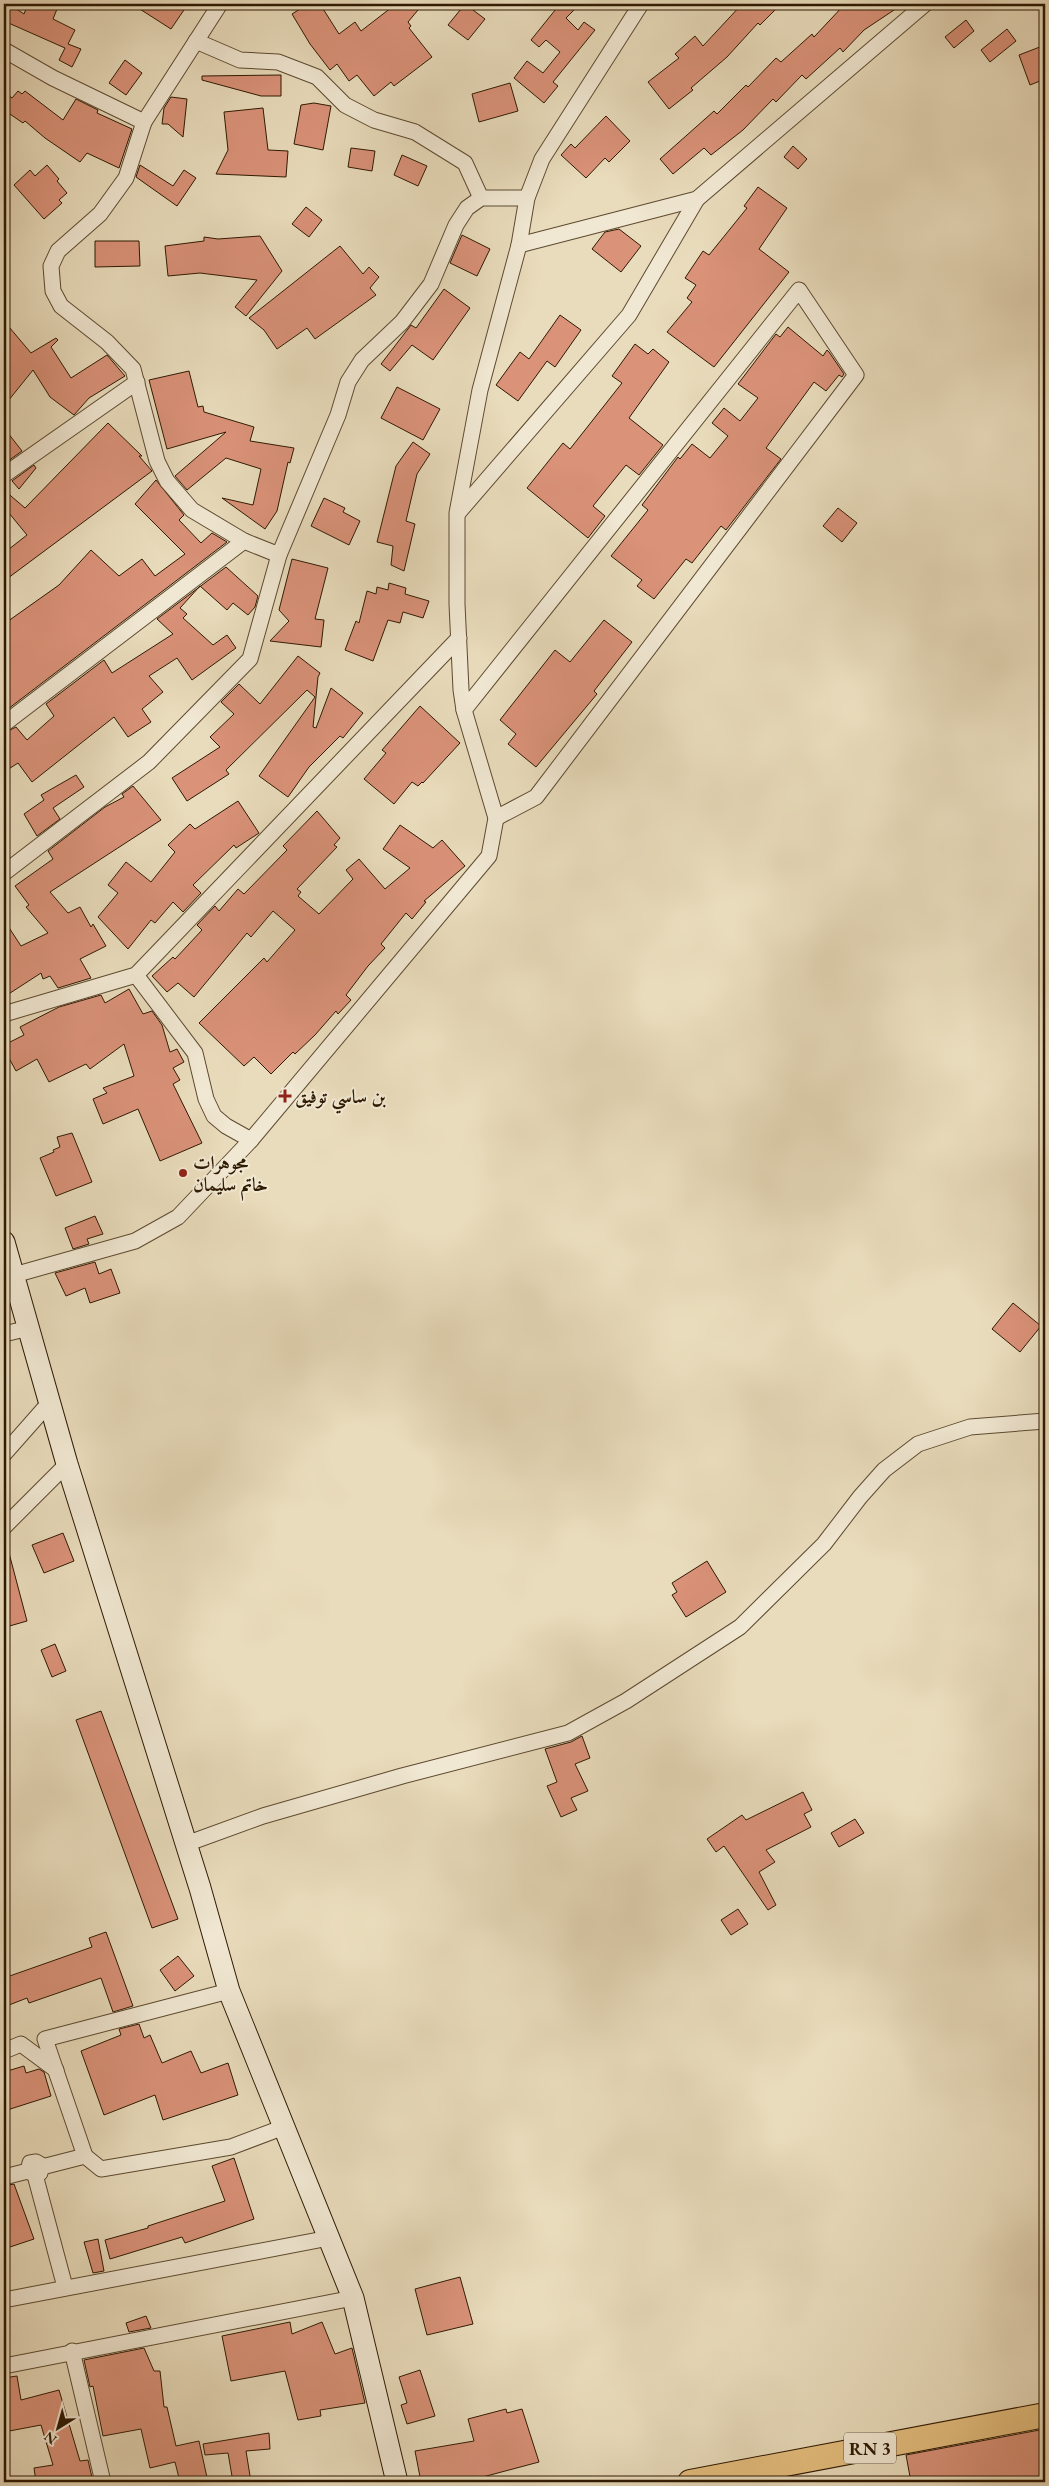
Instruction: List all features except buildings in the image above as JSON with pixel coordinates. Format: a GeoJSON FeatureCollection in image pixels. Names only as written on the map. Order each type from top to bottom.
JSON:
{"type":"FeatureCollection","features":[{"type":"Feature","properties":{"kind":"main road","name":"RN 3"},"geometry":{"type":"LineString","coordinates":[[690,2482],[1045,2415]]}},
{"type":"Feature","properties":{"kind":"street"},"geometry":{"type":"LineString","coordinates":[[220,4],[144,122],[126,178],[100,214],[58,251],[52,266],[51,278],[53,291],[61,306],[107,342],[133,368],[157,461],[167,481],[192,510],[244,540],[279,555]]}},
{"type":"Feature","properties":{"kind":"street"},"geometry":{"type":"LineString","coordinates":[[14,1275],[135,1241],[178,1218],[252,1140],[489,856],[496,818],[464,710],[461,690],[457,513],[480,390],[519,245],[527,198],[542,159],[641,4]]}},
{"type":"Feature","properties":{"kind":"street"},"geometry":{"type":"LineString","coordinates":[[457,513],[629,315],[697,199],[925,4]]}},
{"type":"Feature","properties":{"kind":"street"},"geometry":{"type":"LineString","coordinates":[[196,41],[240,60],[278,62],[317,77],[346,106],[374,120],[415,132],[465,163],[482,198]]}},
{"type":"Feature","properties":{"kind":"street"},"geometry":{"type":"LineString","coordinates":[[4,50],[53,78],[144,122]]}},
{"type":"Feature","properties":{"kind":"street"},"geometry":{"type":"LineString","coordinates":[[4,873],[149,762],[250,659],[279,555],[338,415],[348,382],[362,360],[402,322],[432,284],[456,225],[467,208],[482,198],[527,198]]}},
{"type":"Feature","properties":{"kind":"street"},"geometry":{"type":"LineString","coordinates":[[519,245],[697,199]]}},
{"type":"Feature","properties":{"kind":"street"},"geometry":{"type":"LineString","coordinates":[[464,710],[799,290],[856,375],[536,797],[496,818]]}},
{"type":"Feature","properties":{"kind":"street"},"geometry":{"type":"LineString","coordinates":[[4,475],[137,382]]}},
{"type":"Feature","properties":{"kind":"street"},"geometry":{"type":"LineString","coordinates":[[4,724],[244,540]]}},
{"type":"Feature","properties":{"kind":"street"},"geometry":{"type":"LineString","coordinates":[[4,1014],[136,975],[459,638]]}},
{"type":"Feature","properties":{"kind":"street"},"geometry":{"type":"LineString","coordinates":[[136,975],[195,1053],[206,1099],[214,1116],[226,1126],[252,1140]]}},
{"type":"Feature","properties":{"kind":"street"},"geometry":{"type":"LineString","coordinates":[[4,1242],[67,1464],[186,1844],[229,1991],[353,2298],[397,2482]]}},
{"type":"Feature","properties":{"kind":"street"},"geometry":{"type":"LineString","coordinates":[[4,1334],[29,1328]]}},
{"type":"Feature","properties":{"kind":"street"},"geometry":{"type":"LineString","coordinates":[[4,1454],[50,1402]]}},
{"type":"Feature","properties":{"kind":"street"},"geometry":{"type":"LineString","coordinates":[[186,1844],[263,1816],[402,1776],[568,1733],[626,1702],[740,1628],[824,1544],[860,1497],[884,1470],[918,1444],[970,1427],[1045,1422]]}},
{"type":"Feature","properties":{"kind":"street"},"geometry":{"type":"LineString","coordinates":[[4,1527],[67,1464]]}},
{"type":"Feature","properties":{"kind":"street"},"geometry":{"type":"LineString","coordinates":[[229,1991],[45,2039],[84,2156],[101,2170],[231,2147],[284,2127]]}},
{"type":"Feature","properties":{"kind":"street"},"geometry":{"type":"LineString","coordinates":[[4,2051],[21,2044],[56,2070]]}},
{"type":"Feature","properties":{"kind":"street"},"geometry":{"type":"LineString","coordinates":[[4,2177],[35,2171],[84,2156]]}},
{"type":"Feature","properties":{"kind":"street"},"geometry":{"type":"LineString","coordinates":[[35,2171],[65,2287]]}},
{"type":"Feature","properties":{"kind":"street"},"geometry":{"type":"LineString","coordinates":[[4,2300],[329,2238]]}},
{"type":"Feature","properties":{"kind":"street"},"geometry":{"type":"LineString","coordinates":[[4,2366],[72,2351],[353,2298]]}},
{"type":"Feature","properties":{"kind":"street"},"geometry":{"type":"LineString","coordinates":[[72,2351],[102,2482]]}},
{"type":"Feature","properties":{"kind":"place","name":"بن ساسي توفيق"},"geometry":{"type":"Point","coordinates":[285,1096]}},
{"type":"Feature","properties":{"kind":"place","name":"مجوهرات خاتم سليمان"},"geometry":{"type":"Point","coordinates":[183,1173]}}]}
